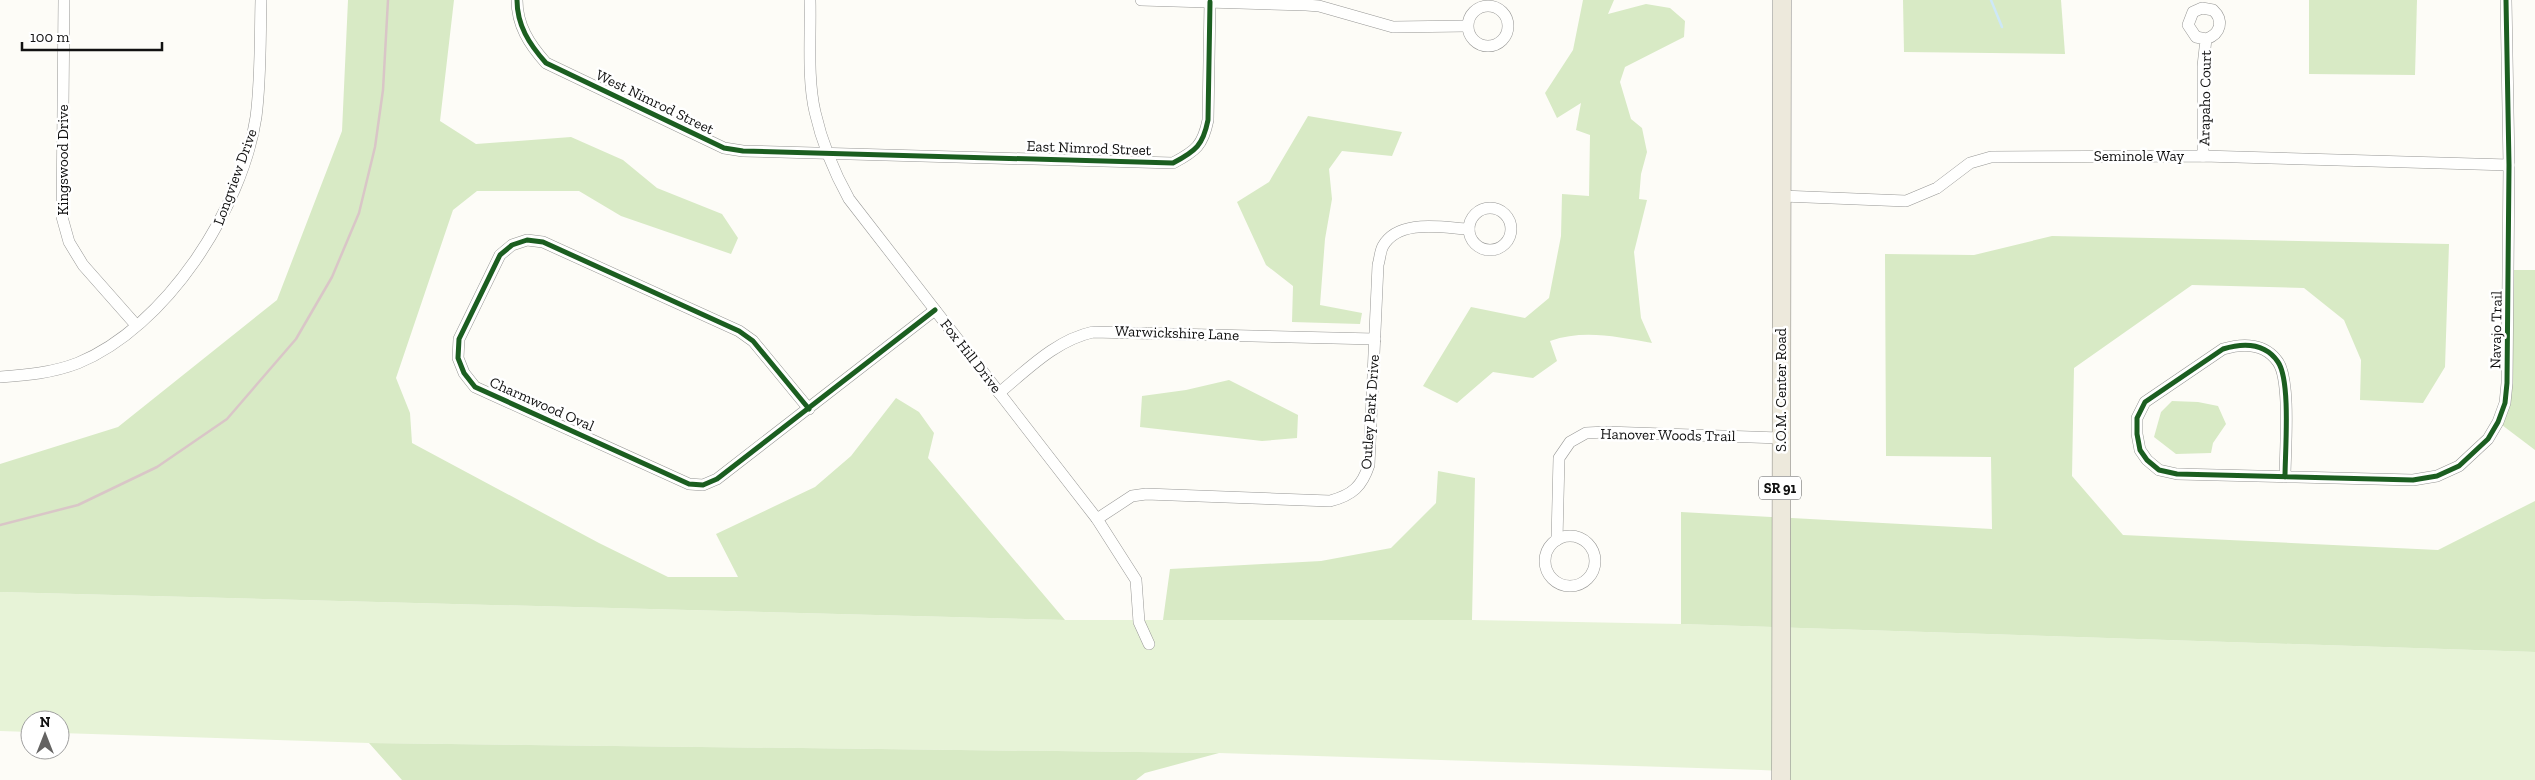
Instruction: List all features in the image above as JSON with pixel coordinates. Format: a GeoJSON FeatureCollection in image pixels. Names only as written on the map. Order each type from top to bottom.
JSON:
{"type":"FeatureCollection","features":[{"type":"Feature","properties":{"kind":"main road","name":"S.O.M. Center Road"},"geometry":{"type":"LineString","coordinates":[[1781,780],[1782,0]]}},
{"type":"Feature","properties":{"kind":"street","name":"Kingswood Drive"},"geometry":{"type":"LineString","coordinates":[[64,0],[62,217],[69,242],[83,265],[136,325]]}},
{"type":"Feature","properties":{"kind":"street","name":"Longview Drive"},"geometry":{"type":"LineString","coordinates":[[0,377],[42,374],[78,362],[108,346],[136,325],[163,300],[199,255],[216,229],[232,194],[247,153],[256,118],[261,0]]}},
{"type":"Feature","properties":{"kind":"street","name":"West Nimrod Street"},"geometry":{"type":"LineString","coordinates":[[517,0],[517,15],[523,30],[532,47],[546,63],[724,148],[743,151],[828,153]]}},
{"type":"Feature","properties":{"kind":"street","name":"Fox Hill Drive"},"geometry":{"type":"LineString","coordinates":[[810,0],[812,89],[815,112],[836,176],[850,199],[934,310],[1097,519],[1136,580],[1139,622],[1149,644]]}},
{"type":"Feature","properties":{"kind":"street"},"geometry":{"type":"LineString","coordinates":[[1140,0],[1318,6],[1405,28],[1467,26]]}},
{"type":"Feature","properties":{"kind":"street","name":"Navajo Trail"},"geometry":{"type":"LineString","coordinates":[[2285,477],[2285,386],[2278,362],[2257,346],[2235,345],[2223,349],[2145,402],[2137,418],[2140,450],[2147,460],[2159,470],[2177,474],[2285,477],[2413,480],[2437,476],[2459,466],[2488,439],[2498,422],[2505,403],[2507,383],[2509,164],[2506,0]]}},
{"type":"Feature","properties":{"kind":"street","name":"East Nimrod Street"},"geometry":{"type":"LineString","coordinates":[[828,153],[1173,163],[1192,153],[1205,138],[1208,120],[1210,2]]}},
{"type":"Feature","properties":{"kind":"street","name":"Arapaho Court"},"geometry":{"type":"LineString","coordinates":[[2204,156],[2203,66],[2206,39]]}},
{"type":"Feature","properties":{"kind":"street","name":"Seminole Way"},"geometry":{"type":"LineString","coordinates":[[1782,196],[1906,201],[1936,188],[1970,163],[1991,157],[2204,156],[2509,164]]}},
{"type":"Feature","properties":{"kind":"street","name":"Outley Park Drive"},"geometry":{"type":"LineString","coordinates":[[1097,519],[1132,496],[1146,494],[1330,501],[1343,497],[1364,480],[1369,465],[1378,265],[1383,245],[1395,233],[1412,227],[1469,229]]}},
{"type":"Feature","properties":{"kind":"street","name":"Charmwood Oval"},"geometry":{"type":"LineString","coordinates":[[809,409],[758,346],[740,330],[543,242],[527,240],[512,245],[500,255],[459,339],[458,358],[464,373],[475,387],[689,484],[703,485],[717,479],[809,409],[934,310]]}},
{"type":"Feature","properties":{"kind":"street","name":"Warwickshire Lane"},"geometry":{"type":"LineString","coordinates":[[999,393],[1060,344],[1077,336],[1093,332],[1374,339]]}},
{"type":"Feature","properties":{"kind":"street","name":"Hanover Woods Trail"},"geometry":{"type":"LineString","coordinates":[[1557,540],[1565,537],[1581,538],[1593,550],[1595,566],[1593,573],[1581,584],[1565,586],[1557,583],[1546,570],[1546,553],[1557,540],[1560,458],[1570,442],[1586,433],[1606,432],[1780,438]]}},
{"type":"Feature","properties":{"kind":"green space"},"geometry":{"type":"Polygon","coordinates":[[[348,0],[454,0],[440,121],[476,144],[571,137],[623,160],[657,188],[722,214],[738,238],[731,254],[621,216],[579,191],[477,191],[453,210],[396,378],[410,413],[412,443],[599,543],[668,577],[738,577],[716,534],[815,487],[851,456],[896,398],[919,412],[934,433],[928,458],[1065,620],[0,592],[0,464],[118,427],[277,300],[342,131],[348,0]]]}},
{"type":"Feature","properties":{"kind":"green space"},"geometry":{"type":"Polygon","coordinates":[[[1583,0],[1614,0],[1608,14],[1646,4],[1670,8],[1685,21],[1684,37],[1625,67],[1620,82],[1631,119],[1642,128],[1647,152],[1641,174],[1639,199],[1647,200],[1634,252],[1641,318],[1652,343],[1601,335],[1575,335],[1550,341],[1557,361],[1533,378],[1493,372],[1457,403],[1423,386],[1471,307],[1525,318],[1549,298],[1561,236],[1562,194],[1589,196],[1590,135],[1576,130],[1581,103],[1557,118],[1545,93],[1573,50],[1583,0]]]}},
{"type":"Feature","properties":{"kind":"green space"},"geometry":{"type":"Polygon","coordinates":[[[1903,0],[2061,0],[2065,54],[1904,52],[1903,0]]]}},
{"type":"Feature","properties":{"kind":"green space"},"geometry":{"type":"Polygon","coordinates":[[[2309,0],[2417,0],[2415,75],[2309,74],[2309,0]]]}},
{"type":"Feature","properties":{"kind":"green space"},"geometry":{"type":"Polygon","coordinates":[[[1308,116],[1402,132],[1392,156],[1342,151],[1329,169],[1332,199],[1325,239],[1320,305],[1362,313],[1360,324],[1292,322],[1293,286],[1266,265],[1237,202],[1269,182],[1308,116]]]}},
{"type":"Feature","properties":{"kind":"green space"},"geometry":{"type":"Polygon","coordinates":[[[2052,236],[2449,244],[2445,367],[2423,403],[2360,400],[2361,360],[2344,320],[2304,288],[2192,285],[2074,368],[2072,476],[2123,535],[2438,550],[2535,501],[2535,652],[1681,624],[1681,512],[1992,529],[1991,457],[1886,456],[1885,254],[1974,255],[2052,236]]]}},
{"type":"Feature","properties":{"kind":"green space"},"geometry":{"type":"Polygon","coordinates":[[[2509,270],[2535,270],[2535,450],[2498,422],[2505,403],[2509,270]]]}},
{"type":"Feature","properties":{"kind":"green space"},"geometry":{"type":"Polygon","coordinates":[[[1229,380],[1298,415],[1297,438],[1262,441],[1140,427],[1142,396],[1186,390],[1229,380]]]}},
{"type":"Feature","properties":{"kind":"green space"},"geometry":{"type":"Polygon","coordinates":[[[2172,401],[2198,402],[2218,406],[2226,424],[2213,443],[2211,453],[2176,454],[2154,437],[2161,412],[2172,401]]]}},
{"type":"Feature","properties":{"kind":"green space"},"geometry":{"type":"Polygon","coordinates":[[[1438,471],[1475,478],[1472,620],[1163,620],[1170,569],[1321,561],[1391,548],[1436,503],[1438,471]]]}},
{"type":"Feature","properties":{"kind":"green space"},"geometry":{"type":"Polygon","coordinates":[[[0,592],[1065,620],[1472,620],[1681,624],[2535,652],[2535,780],[1781,780],[1781,771],[1761,770],[1219,753],[369,743],[70,733],[70,710],[20,710],[20,732],[0,731],[0,592]]]}},
{"type":"Feature","properties":{"kind":"green space"},"geometry":{"type":"Polygon","coordinates":[[[369,743],[1219,753],[1145,773],[1136,780],[402,780],[369,743]]]}},
{"type":"Feature","properties":{"kind":"waterway"},"geometry":{"type":"LineString","coordinates":[[1991,0],[2002,27]]}},
{"type":"Feature","properties":{"kind":"railway"},"geometry":{"type":"LineString","coordinates":[[0,525],[78,505],[157,467],[227,419],[296,339],[332,277],[359,213],[375,147],[383,90],[388,0]]}},
{"type":"Feature","properties":{"kind":"cycle path"},"geometry":{"type":"LineString","coordinates":[[517,0],[519,18],[525,34],[534,49],[546,63],[724,148],[743,151],[1173,163],[1193,151],[1204,136],[1208,120],[1210,2]]}},
{"type":"Feature","properties":{"kind":"cycle path"},"geometry":{"type":"LineString","coordinates":[[2285,477],[2285,466],[2286,435],[2285,384],[2278,362],[2267,351],[2260,348],[2246,345],[2223,349],[2145,402],[2137,418],[2140,450],[2147,460],[2159,470],[2177,474],[2413,480],[2437,476],[2459,466],[2488,439],[2498,422],[2505,403],[2507,383],[2509,165],[2506,0]]}},
{"type":"Feature","properties":{"kind":"cycle path"},"geometry":{"type":"LineString","coordinates":[[809,409],[753,341],[739,331],[543,242],[527,240],[512,245],[500,255],[459,339],[458,358],[464,373],[475,387],[689,484],[703,485],[717,479],[935,310]]}}]}
